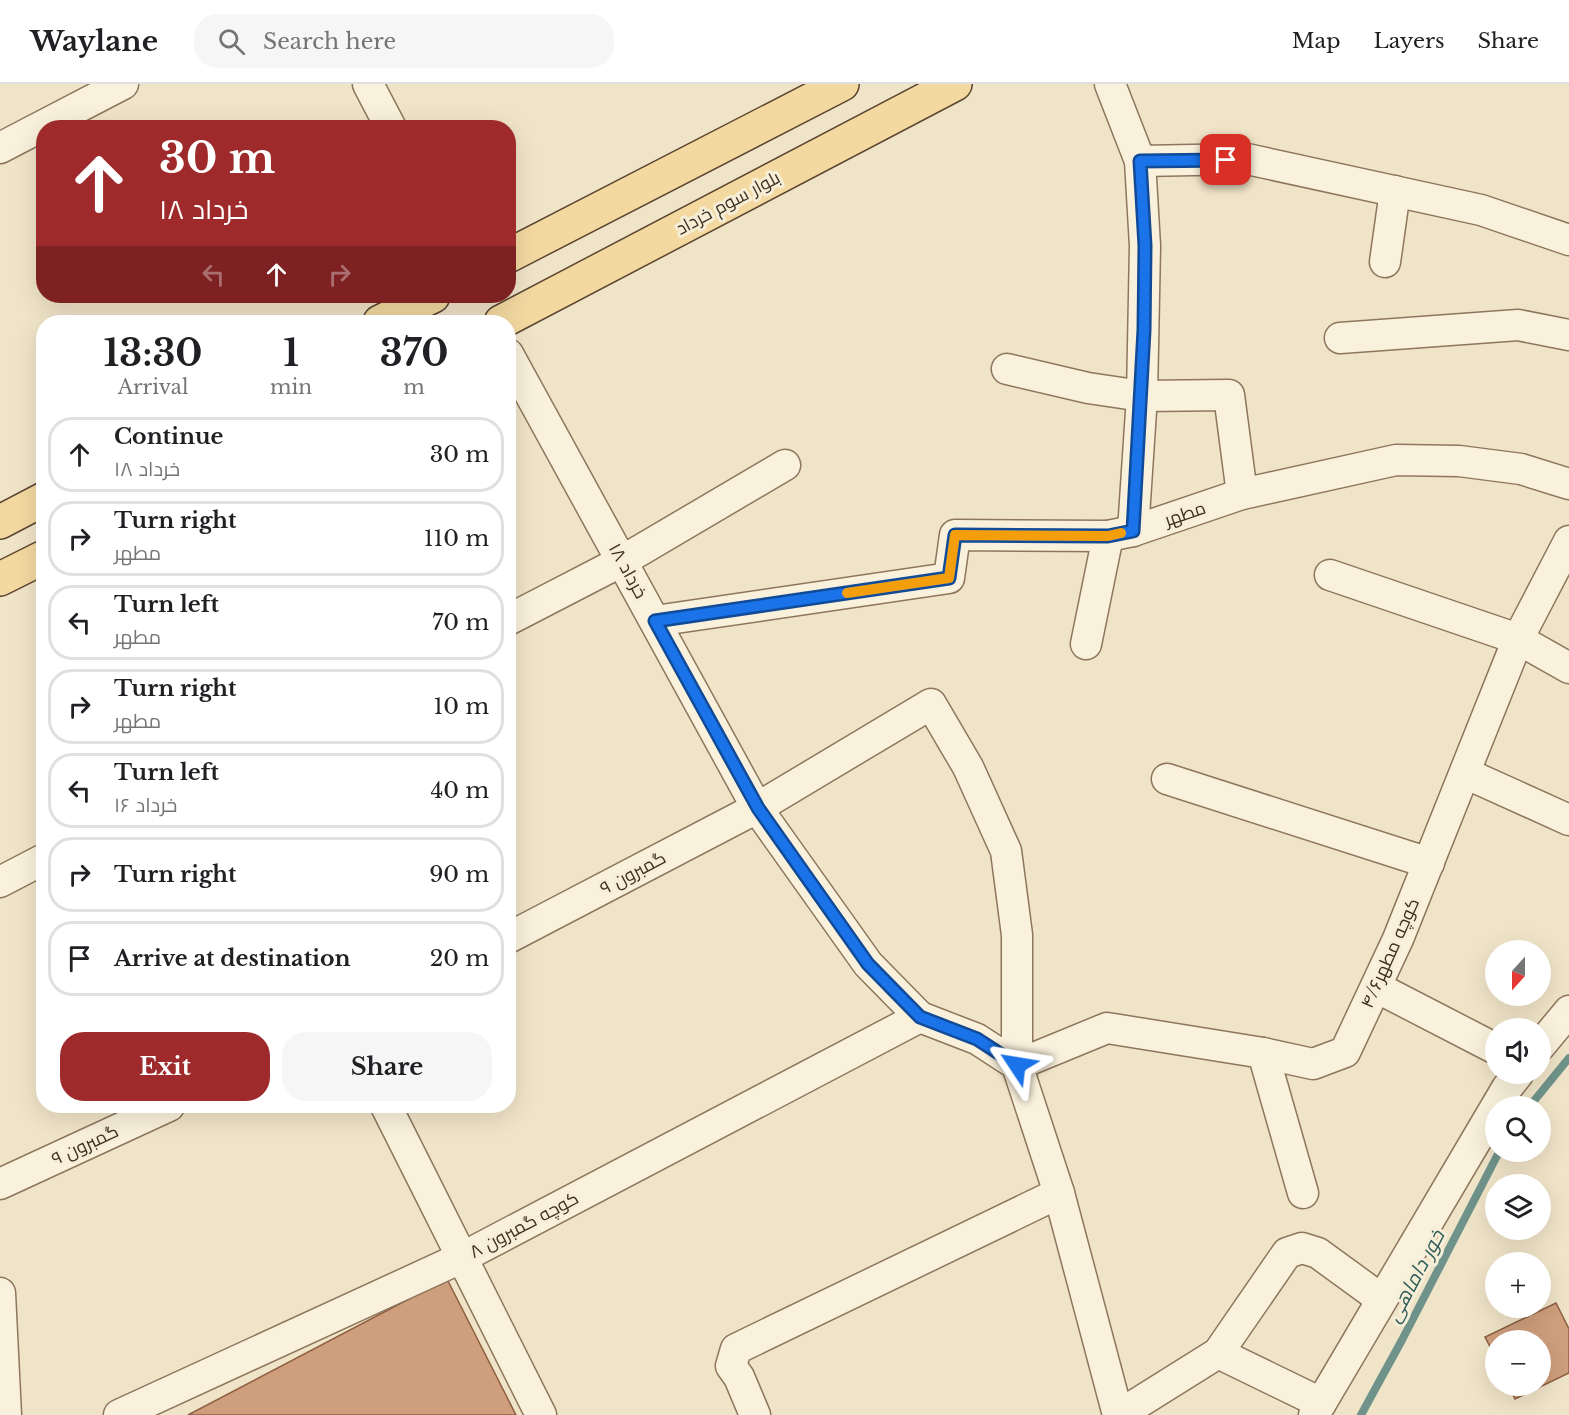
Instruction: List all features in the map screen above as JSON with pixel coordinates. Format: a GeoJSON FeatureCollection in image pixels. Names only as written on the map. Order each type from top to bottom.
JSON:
{"type":"FeatureCollection","features":[{"type":"Feature","properties":{"kind":"main road"},"geometry":{"type":"LineString","coordinates":[[516,252],[842,84]]}},
{"type":"Feature","properties":{"kind":"main road","name":"بلوار سوم خرداد"},"geometry":{"type":"LineString","coordinates":[[514,315],[955,84]]}},
{"type":"Feature","properties":{"kind":"main road"},"geometry":{"type":"LineString","coordinates":[[394,315],[419,303]]}},
{"type":"Feature","properties":{"kind":"main road"},"geometry":{"type":"LineString","coordinates":[[0,522],[36,503]]}},
{"type":"Feature","properties":{"kind":"main road"},"geometry":{"type":"LineString","coordinates":[[0,579],[36,561]]}},
{"type":"Feature","properties":{"kind":"street"},"geometry":{"type":"LineString","coordinates":[[54,120],[123,84]]}},
{"type":"Feature","properties":{"kind":"street"},"geometry":{"type":"LineString","coordinates":[[368,84],[387,120]]}},
{"type":"Feature","properties":{"kind":"street"},"geometry":{"type":"LineString","coordinates":[[1086,645],[1121,533],[1142,396],[1145,246],[1140,161],[1110,84]]}},
{"type":"Feature","properties":{"kind":"street"},"geometry":{"type":"LineString","coordinates":[[0,148],[36,129]]}},
{"type":"Feature","properties":{"kind":"street"},"geometry":{"type":"LineString","coordinates":[[1140,161],[1247,159],[1481,210],[1569,240]]}},
{"type":"Feature","properties":{"kind":"street"},"geometry":{"type":"LineString","coordinates":[[1385,262],[1395,191]]}},
{"type":"Feature","properties":{"kind":"street"},"geometry":{"type":"LineString","coordinates":[[1340,338],[1518,325],[1569,335]]}},
{"type":"Feature","properties":{"kind":"street","name":"خرداد ۱۸"},"geometry":{"type":"LineString","coordinates":[[516,369],[758,808],[868,964],[920,1017]]}},
{"type":"Feature","properties":{"kind":"street"},"geometry":{"type":"LineString","coordinates":[[1007,369],[1088,388],[1142,396],[1229,395],[1242,494]]}},
{"type":"Feature","properties":{"kind":"street","name":"مطهر"},"geometry":{"type":"LineString","coordinates":[[655,621],[949,578],[955,535],[1121,533],[1242,494],[1396,460],[1459,461],[1521,469],[1569,484]]}},
{"type":"Feature","properties":{"kind":"street"},"geometry":{"type":"LineString","coordinates":[[516,616],[622,561],[784,465]]}},
{"type":"Feature","properties":{"kind":"street","name":"کوچه مطهر۴/۶"},"geometry":{"type":"LineString","coordinates":[[1017,1065],[1107,1028],[1263,1053],[1313,1064],[1345,1052],[1390,958],[1518,639],[1569,541]]}},
{"type":"Feature","properties":{"kind":"street"},"geometry":{"type":"LineString","coordinates":[[1330,575],[1518,639],[1569,668]]}},
{"type":"Feature","properties":{"kind":"street","name":"گمبرون ۹"},"geometry":{"type":"LineString","coordinates":[[516,934],[758,808],[931,704],[968,766],[1006,851],[1017,935],[1017,1065]]}},
{"type":"Feature","properties":{"kind":"street"},"geometry":{"type":"LineString","coordinates":[[1465,773],[1569,820]]}},
{"type":"Feature","properties":{"kind":"street"},"geometry":{"type":"LineString","coordinates":[[1167,778],[1429,863]]}},
{"type":"Feature","properties":{"kind":"street"},"geometry":{"type":"LineString","coordinates":[[0,882],[36,863]]}},
{"type":"Feature","properties":{"kind":"street"},"geometry":{"type":"LineString","coordinates":[[1376,987],[1485,1042]]}},
{"type":"Feature","properties":{"kind":"street"},"geometry":{"type":"LineString","coordinates":[[1551,1033],[1569,1011]]}},
{"type":"Feature","properties":{"kind":"street"},"geometry":{"type":"LineString","coordinates":[[920,1017],[977,1039],[1017,1065],[1059,1193],[1119,1415],[1218,1353],[1287,1253],[1302,1248],[1317,1253],[1381,1299]]}},
{"type":"Feature","properties":{"kind":"street","name":"کوچه گمبرون ۸"},"geometry":{"type":"LineString","coordinates":[[118,1415],[463,1257],[920,1017]]}},
{"type":"Feature","properties":{"kind":"street"},"geometry":{"type":"LineString","coordinates":[[1263,1053],[1303,1193]]}},
{"type":"Feature","properties":{"kind":"street"},"geometry":{"type":"LineString","coordinates":[[1218,1353],[1318,1409],[1510,1084]]}},
{"type":"Feature","properties":{"kind":"street","name":"گمبرون ۹"},"geometry":{"type":"LineString","coordinates":[[0,1184],[154,1113]]}},
{"type":"Feature","properties":{"kind":"street"},"geometry":{"type":"LineString","coordinates":[[390,1113],[541,1415]]}},
{"type":"Feature","properties":{"kind":"street"},"geometry":{"type":"LineString","coordinates":[[755,1415],[739,1377],[731,1366],[736,1349],[1059,1193]]}},
{"type":"Feature","properties":{"kind":"street"},"geometry":{"type":"LineString","coordinates":[[0,1293],[6,1415]]}},
{"type":"Feature","properties":{"kind":"building"},"geometry":{"type":"Polygon","coordinates":[[[447,1279],[516,1415],[188,1415],[447,1279]]]}},
{"type":"Feature","properties":{"kind":"building"},"geometry":{"type":"Polygon","coordinates":[[[1556,1303],[1569,1329],[1569,1373],[1551,1382],[1551,1330],[1500,1330],[1525,1318],[1551,1318],[1551,1305],[1556,1303]]]}},
{"type":"Feature","properties":{"kind":"waterway","name":"خور داماهی"},"geometry":{"type":"LineString","coordinates":[[1538,1096],[1569,1058]]}},
{"type":"Feature","properties":{"kind":"waterway","name":"خور داماهی"},"geometry":{"type":"LineString","coordinates":[[1361,1415],[1494,1162]]}},
{"type":"Feature","properties":{"kind":"slow traffic"},"geometry":{"type":"LineString","coordinates":[[847,593],[949,578],[955,535],[1108,536],[1121,533]]}},
{"type":"Feature","properties":{"kind":"route"},"geometry":{"type":"LineString","coordinates":[[1017,1065],[977,1039],[920,1017],[868,964],[758,808],[655,621],[949,578],[955,535],[1108,536],[1133,531],[1144,330],[1145,246],[1140,161],[1226,160]]}}]}
